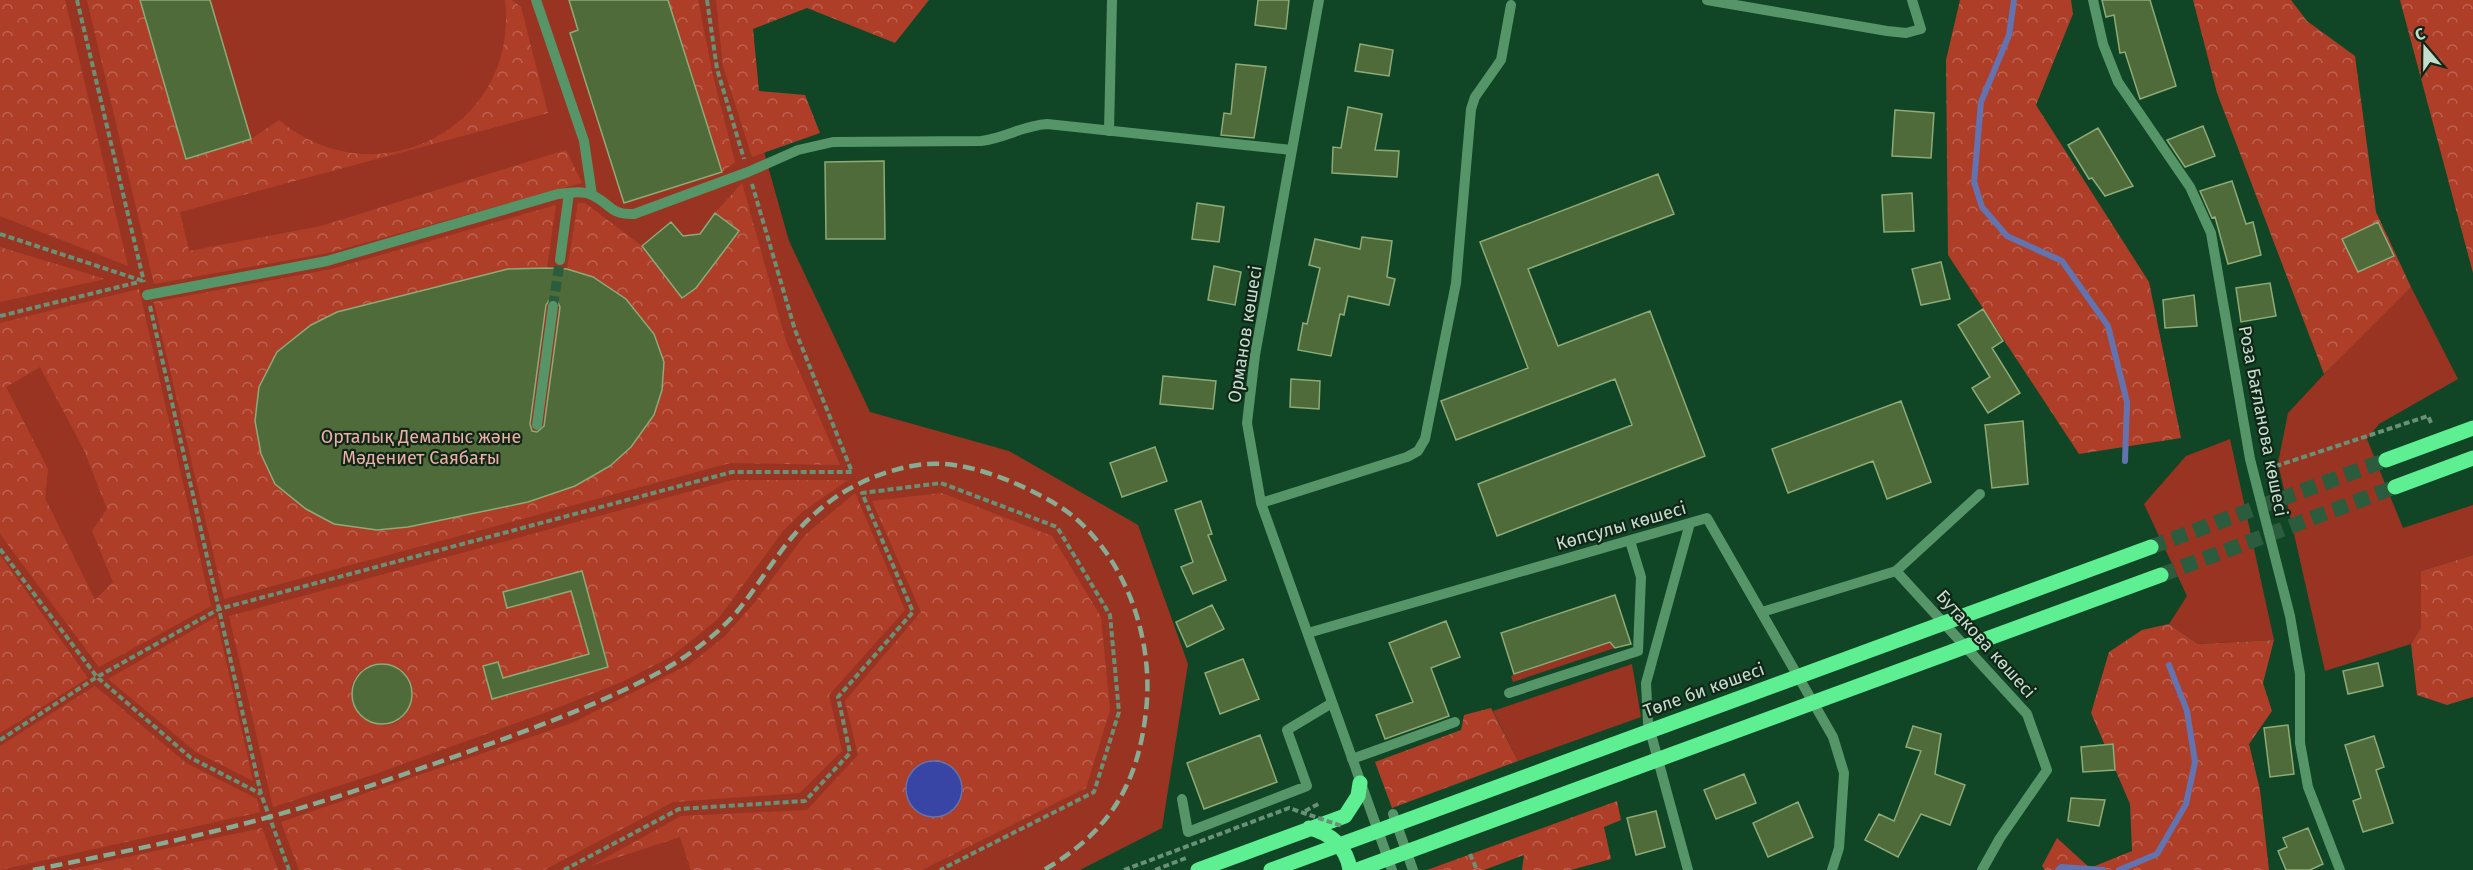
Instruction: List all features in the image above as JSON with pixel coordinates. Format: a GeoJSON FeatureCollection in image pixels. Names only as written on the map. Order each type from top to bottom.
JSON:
{"type":"FeatureCollection","features":[{"type":"Feature","properties":{"kind":"main road"},"geometry":{"type":"LineString","coordinates":[[2386,460],[2473,428]]}},
{"type":"Feature","properties":{"kind":"main road"},"geometry":{"type":"LineString","coordinates":[[2395,487],[2473,458]]}},
{"type":"Feature","properties":{"kind":"main road","name":"Төле би көшесі"},"geometry":{"type":"LineString","coordinates":[[1271,870],[2151,547]]}},
{"type":"Feature","properties":{"kind":"main road"},"geometry":{"type":"LineString","coordinates":[[1357,870],[2161,575]]}},
{"type":"Feature","properties":{"kind":"main road"},"geometry":{"type":"LineString","coordinates":[[1198,870],[1345,816],[1352,808],[1360,783]]}},
{"type":"Feature","properties":{"kind":"main road"},"geometry":{"type":"LineString","coordinates":[[1310,828],[1321,831],[1335,840],[1344,850],[1350,870]]}},
{"type":"Feature","properties":{"kind":"street"},"geometry":{"type":"LineString","coordinates":[[536,0],[584,141],[592,195]]}},
{"type":"Feature","properties":{"kind":"street"},"geometry":{"type":"LineString","coordinates":[[1109,130],[1112,0]]}},
{"type":"Feature","properties":{"kind":"street","name":"Орманов көшесі"},"geometry":{"type":"LineString","coordinates":[[1319,0],[1255,355],[1247,423],[1261,503],[1392,870]]}},
{"type":"Feature","properties":{"kind":"street"},"geometry":{"type":"LineString","coordinates":[[1707,0],[1846,26],[1906,33],[1921,29],[1912,0]]}},
{"type":"Feature","properties":{"kind":"street","name":"Роза Бағланова көшесі"},"geometry":{"type":"LineString","coordinates":[[2093,0],[2103,44],[2118,82],[2190,187],[2211,233],[2253,473],[2290,616],[2300,674],[2300,743],[2308,787],[2340,870]]}},
{"type":"Feature","properties":{"kind":"street"},"geometry":{"type":"LineString","coordinates":[[1261,503],[1407,457],[1418,451],[1425,439],[1456,283],[1471,109],[1475,97],[1501,60],[1511,5]]}},
{"type":"Feature","properties":{"kind":"street"},"geometry":{"type":"LineString","coordinates":[[147,295],[327,261],[569,193],[582,192],[592,195],[620,215],[634,214],[748,172],[798,150],[832,142],[981,141],[998,139],[1027,126],[1047,124],[1293,150]]}},
{"type":"Feature","properties":{"kind":"street"},"geometry":{"type":"LineString","coordinates":[[560,260],[569,193]]}},
{"type":"Feature","properties":{"kind":"street"},"geometry":{"type":"LineString","coordinates":[[537,425],[553,306]]}},
{"type":"Feature","properties":{"kind":"street"},"geometry":{"type":"LineString","coordinates":[[1762,612],[1896,571],[1980,494]]}},
{"type":"Feature","properties":{"kind":"street","name":"Көпсулы көшесі"},"geometry":{"type":"LineString","coordinates":[[1308,633],[1707,518],[1833,737],[1844,773],[1839,848],[1832,870]]}},
{"type":"Feature","properties":{"kind":"street"},"geometry":{"type":"LineString","coordinates":[[1688,870],[1648,723],[1646,683],[1690,523]]}},
{"type":"Feature","properties":{"kind":"street"},"geometry":{"type":"LineString","coordinates":[[1509,693],[1638,651],[1641,577],[1630,541]]}},
{"type":"Feature","properties":{"kind":"street","name":"Бутакова көшесі"},"geometry":{"type":"LineString","coordinates":[[1896,571],[2027,714],[2047,770],[2000,838],[1982,870]]}},
{"type":"Feature","properties":{"kind":"street"},"geometry":{"type":"LineString","coordinates":[[1182,799],[1188,832],[1307,786],[1287,730],[1332,703]]}},
{"type":"Feature","properties":{"kind":"street"},"geometry":{"type":"LineString","coordinates":[[1352,759],[1455,722]]}},
{"type":"Feature","properties":{"kind":"street"},"geometry":{"type":"LineString","coordinates":[[1393,814],[1413,870]]}},
{"type":"Feature","properties":{"kind":"path"},"geometry":{"type":"LineString","coordinates":[[77,0],[144,281],[261,794],[289,870]]}},
{"type":"Feature","properties":{"kind":"path"},"geometry":{"type":"LineString","coordinates":[[0,740],[97,677],[219,609],[732,472],[852,472],[795,330],[717,69],[707,0]]}},
{"type":"Feature","properties":{"kind":"path"},"geometry":{"type":"LineString","coordinates":[[0,234],[144,281]]}},
{"type":"Feature","properties":{"kind":"path"},"geometry":{"type":"LineString","coordinates":[[0,316],[144,281]]}},
{"type":"Feature","properties":{"kind":"path"},"geometry":{"type":"LineString","coordinates":[[2253,473],[2427,416],[2432,425]]}},
{"type":"Feature","properties":{"kind":"path"},"geometry":{"type":"LineString","coordinates":[[564,870],[680,809],[805,801],[850,753],[838,697],[913,612],[862,493],[941,483],[1057,527],[1110,615],[1119,712],[1094,792],[940,870]]}},
{"type":"Feature","properties":{"kind":"path"},"geometry":{"type":"LineString","coordinates":[[0,549],[97,677],[191,758],[261,794]]}},
{"type":"Feature","properties":{"kind":"path"},"geometry":{"type":"LineString","coordinates":[[1124,870],[1289,808],[1342,826]]}},
{"type":"Feature","properties":{"kind":"path"},"geometry":{"type":"LineString","coordinates":[[1470,854],[1476,870]]}},
{"type":"Feature","properties":{"kind":"green space","name":"Орталық Демалыс және Мәдениет Саябағы"},"geometry":{"type":"Polygon","coordinates":[[[0,0],[794,0],[727,20],[789,241],[870,412],[1009,451],[1138,525],[1188,664],[1162,828],[1080,870],[0,870],[0,0]]]}},
{"type":"Feature","properties":{"kind":"green space"},"geometry":{"type":"Polygon","coordinates":[[[0,0],[65,0],[128,266],[0,216],[0,0]]]}},
{"type":"Feature","properties":{"kind":"green space"},"geometry":{"type":"Polygon","coordinates":[[[87,0],[140,0],[187,159],[251,139],[279,120],[317,143],[357,153],[397,151],[434,138],[465,116],[490,84],[504,45],[505,0],[512,0],[521,7],[548,113],[180,212],[189,251],[321,226],[566,150],[582,183],[328,253],[154,284],[87,0]]]}},
{"type":"Feature","properties":{"kind":"green space"},"geometry":{"type":"Polygon","coordinates":[[[668,0],[698,0],[713,76],[735,162],[722,172],[668,0]]]}},
{"type":"Feature","properties":{"kind":"green space"},"geometry":{"type":"Polygon","coordinates":[[[716,0],[929,0],[895,43],[807,8],[753,29],[759,91],[805,95],[820,133],[752,157],[723,66],[716,0]]]}},
{"type":"Feature","properties":{"kind":"green space"},"geometry":{"type":"Polygon","coordinates":[[[1960,0],[2071,0],[2073,14],[2036,105],[2149,282],[2181,438],[2079,454],[1948,255],[1946,60],[1960,0]]]}},
{"type":"Feature","properties":{"kind":"green space"},"geometry":{"type":"Polygon","coordinates":[[[2193,0],[2291,0],[2307,21],[2355,56],[2376,212],[2411,287],[2324,374],[2217,93],[2193,0]]]}},
{"type":"Feature","properties":{"kind":"green space"},"geometry":{"type":"Polygon","coordinates":[[[2400,0],[2473,0],[2473,273],[2400,0]]]}},
{"type":"Feature","properties":{"kind":"green space"},"geometry":{"type":"Polygon","coordinates":[[[742,183],[786,341],[840,465],[730,463],[224,599],[154,302],[332,269],[556,205],[547,268],[508,269],[337,312],[311,325],[277,352],[259,387],[255,421],[261,454],[275,484],[306,509],[334,524],[377,530],[408,527],[527,502],[575,486],[610,466],[631,447],[654,415],[662,390],[664,362],[654,334],[626,299],[593,277],[567,269],[578,203],[585,203],[642,246],[682,298],[696,288],[738,231],[715,213],[742,183]]]}},
{"type":"Feature","properties":{"kind":"green space"},"geometry":{"type":"Polygon","coordinates":[[[0,247],[105,279],[0,302],[0,247]]]}},
{"type":"Feature","properties":{"kind":"green space"},"geometry":{"type":"Polygon","coordinates":[[[2411,287],[2458,379],[2379,424],[2367,439],[2403,528],[2473,505],[2473,555],[2421,571],[2421,627],[2411,644],[2325,671],[2278,463],[2288,413],[2369,326],[2411,287]]]}},
{"type":"Feature","properties":{"kind":"green space"},"geometry":{"type":"Polygon","coordinates":[[[139,289],[211,606],[99,667],[0,534],[0,323],[139,289]],[[40,367],[6,387],[48,469],[45,498],[95,600],[113,582],[92,531],[107,509],[84,450],[40,367]]]}},
{"type":"Feature","properties":{"kind":"green space"},"geometry":{"type":"Polygon","coordinates":[[[2230,439],[2274,640],[2198,644],[2169,624],[2187,596],[2144,504],[2186,456],[2230,439]]]}},
{"type":"Feature","properties":{"kind":"green space"},"geometry":{"type":"Polygon","coordinates":[[[732,480],[848,480],[801,513],[783,531],[718,619],[672,656],[624,681],[547,712],[375,774],[273,807],[229,616],[732,480]],[[582,571],[503,593],[508,608],[571,591],[589,654],[503,678],[498,662],[483,666],[492,699],[608,667],[582,571]],[[381,663],[361,671],[352,684],[352,698],[360,712],[371,721],[385,725],[399,721],[410,706],[412,690],[407,677],[402,672],[381,663]]]}},
{"type":"Feature","properties":{"kind":"green space"},"geometry":{"type":"Polygon","coordinates":[[[855,493],[905,610],[829,695],[842,751],[800,793],[673,802],[544,870],[299,870],[281,822],[572,723],[690,664],[725,636],[755,602],[805,535],[855,493]]]}},
{"type":"Feature","properties":{"kind":"green space"},"geometry":{"type":"Polygon","coordinates":[[[942,493],[1052,536],[1101,617],[1110,710],[1086,788],[922,870],[691,870],[680,837],[591,866],[681,816],[807,810],[858,755],[845,701],[921,612],[872,501],[942,493]],[[933,761],[934,817],[950,811],[961,799],[962,787],[950,765],[933,761]]]}},
{"type":"Feature","properties":{"kind":"green space"},"geometry":{"type":"Polygon","coordinates":[[[0,555],[88,678],[0,733],[0,555]]]}},
{"type":"Feature","properties":{"kind":"green space"},"geometry":{"type":"Polygon","coordinates":[[[2473,555],[2473,697],[2447,705],[2417,695],[2411,644],[2421,627],[2421,571],[2473,555]]]}},
{"type":"Feature","properties":{"kind":"green space"},"geometry":{"type":"Polygon","coordinates":[[[216,617],[253,781],[196,752],[108,679],[216,617]]]}},
{"type":"Feature","properties":{"kind":"green space"},"geometry":{"type":"Polygon","coordinates":[[[2169,624],[2198,644],[2274,640],[2263,683],[2272,711],[2249,744],[2260,790],[2269,870],[2045,870],[2042,866],[2057,838],[2090,868],[2132,851],[2130,804],[2091,713],[2109,652],[2142,630],[2169,624]]]}},
{"type":"Feature","properties":{"kind":"green space"},"geometry":{"type":"Polygon","coordinates":[[[1610,642],[1615,648],[1513,682],[1511,676],[1610,642]]]}},
{"type":"Feature","properties":{"kind":"green space"},"geometry":{"type":"Polygon","coordinates":[[[1632,664],[1641,717],[1518,761],[1493,711],[1632,664]]]}},
{"type":"Feature","properties":{"kind":"green space"},"geometry":{"type":"Polygon","coordinates":[[[95,686],[186,763],[257,799],[260,812],[0,870],[0,746],[95,686]]]}},
{"type":"Feature","properties":{"kind":"green space"},"geometry":{"type":"Polygon","coordinates":[[[1491,708],[1518,761],[1392,808],[1375,762],[1461,730],[1464,715],[1491,708]]]}},
{"type":"Feature","properties":{"kind":"green space"},"geometry":{"type":"Polygon","coordinates":[[[1617,801],[1621,820],[1604,827],[1611,859],[1571,870],[1522,870],[1524,855],[1484,870],[1427,870],[1617,801]]]}},
{"type":"Feature","properties":{"kind":"green space"},"geometry":{"type":"Polygon","coordinates":[[[262,828],[278,870],[67,870],[262,828]]]}},
{"type":"Feature","properties":{"kind":"shaded area"},"geometry":{"type":"Polygon","coordinates":[[[934,761],[945,763],[954,769],[960,778],[962,789],[960,800],[954,809],[945,815],[934,817],[923,815],[914,809],[908,800],[906,789],[908,778],[914,769],[923,763],[934,761]]]}},
{"type":"Feature","properties":{"kind":"building"},"geometry":{"type":"Polygon","coordinates":[[[140,0],[210,0],[251,139],[186,159],[140,0]]]}},
{"type":"Feature","properties":{"kind":"building"},"geometry":{"type":"Polygon","coordinates":[[[569,0],[668,0],[722,172],[624,203],[570,33],[578,30],[569,0]]]}},
{"type":"Feature","properties":{"kind":"building"},"geometry":{"type":"Polygon","coordinates":[[[1258,0],[1289,0],[1286,29],[1255,25],[1258,0]]]}},
{"type":"Feature","properties":{"kind":"building"},"geometry":{"type":"Polygon","coordinates":[[[2102,0],[2150,0],[2176,86],[2140,99],[2125,52],[2120,53],[2114,15],[2106,17],[2102,0]]]}},
{"type":"Feature","properties":{"kind":"building"},"geometry":{"type":"Polygon","coordinates":[[[1360,44],[1393,50],[1389,76],[1355,71],[1360,44]]]}},
{"type":"Feature","properties":{"kind":"building"},"geometry":{"type":"Polygon","coordinates":[[[1236,64],[1266,67],[1254,138],[1221,135],[1224,113],[1231,114],[1236,64]]]}},
{"type":"Feature","properties":{"kind":"building"},"geometry":{"type":"Polygon","coordinates":[[[1348,107],[1382,114],[1375,150],[1399,151],[1397,177],[1332,173],[1333,147],[1341,148],[1348,107]]]}},
{"type":"Feature","properties":{"kind":"building"},"geometry":{"type":"Polygon","coordinates":[[[1895,110],[1934,113],[1931,158],[1892,156],[1895,110]]]}},
{"type":"Feature","properties":{"kind":"building"},"geometry":{"type":"Polygon","coordinates":[[[2203,126],[2215,156],[2185,167],[2167,140],[2203,126]]]}},
{"type":"Feature","properties":{"kind":"building"},"geometry":{"type":"Polygon","coordinates":[[[2098,128],[2133,186],[2105,196],[2092,178],[2089,179],[2068,145],[2098,128]]]}},
{"type":"Feature","properties":{"kind":"building"},"geometry":{"type":"Polygon","coordinates":[[[884,161],[885,239],[826,239],[825,162],[884,161]]]}},
{"type":"Feature","properties":{"kind":"building"},"geometry":{"type":"Polygon","coordinates":[[[1658,174],[1674,214],[1528,269],[1558,346],[1650,311],[1705,456],[1497,536],[1478,484],[1632,425],[1615,379],[1456,440],[1441,401],[1528,368],[1480,242],[1658,174]]]}},
{"type":"Feature","properties":{"kind":"building"},"geometry":{"type":"Polygon","coordinates":[[[2232,181],[2246,224],[2253,222],[2261,255],[2228,264],[2215,217],[2212,218],[2200,191],[2232,181]]]}},
{"type":"Feature","properties":{"kind":"building"},"geometry":{"type":"Polygon","coordinates":[[[1912,193],[1914,231],[1884,232],[1882,195],[1912,193]]]}},
{"type":"Feature","properties":{"kind":"building"},"geometry":{"type":"Polygon","coordinates":[[[1197,203],[1224,207],[1219,242],[1192,239],[1197,203]]]}},
{"type":"Feature","properties":{"kind":"building"},"geometry":{"type":"Polygon","coordinates":[[[715,213],[739,231],[696,288],[682,298],[642,246],[671,222],[683,236],[700,234],[715,213]]]}},
{"type":"Feature","properties":{"kind":"building"},"geometry":{"type":"Polygon","coordinates":[[[2378,222],[2394,256],[2358,272],[2342,239],[2378,222]]]}},
{"type":"Feature","properties":{"kind":"building"},"geometry":{"type":"Polygon","coordinates":[[[1362,237],[1392,241],[1387,277],[1395,279],[1389,305],[1348,296],[1344,315],[1340,314],[1331,356],[1298,350],[1303,323],[1307,324],[1320,268],[1309,265],[1315,239],[1360,249],[1362,237]]]}},
{"type":"Feature","properties":{"kind":"building"},"geometry":{"type":"Polygon","coordinates":[[[1941,262],[1950,299],[1921,305],[1912,269],[1941,262]]]}},
{"type":"Feature","properties":{"kind":"building"},"geometry":{"type":"Polygon","coordinates":[[[1214,266],[1241,272],[1235,305],[1208,300],[1214,266]]]}},
{"type":"Feature","properties":{"kind":"building"},"geometry":{"type":"Polygon","coordinates":[[[508,269],[567,269],[593,277],[626,299],[654,334],[664,362],[662,390],[654,415],[631,447],[610,466],[575,486],[528,502],[408,527],[377,530],[334,524],[306,509],[275,484],[261,454],[255,421],[259,387],[277,352],[311,325],[337,312],[508,269]],[[550,299],[546,305],[530,424],[532,431],[537,432],[544,426],[560,307],[557,300],[550,299]]]}},
{"type":"Feature","properties":{"kind":"building"},"geometry":{"type":"Polygon","coordinates":[[[2270,283],[2276,316],[2241,322],[2236,288],[2270,283]]]}},
{"type":"Feature","properties":{"kind":"building"},"geometry":{"type":"Polygon","coordinates":[[[2194,295],[2197,326],[2165,328],[2163,300],[2194,295]]]}},
{"type":"Feature","properties":{"kind":"building"},"geometry":{"type":"Polygon","coordinates":[[[1983,309],[2003,341],[1992,348],[2020,393],[1988,413],[1972,388],[1990,377],[1958,325],[1983,309]]]}},
{"type":"Feature","properties":{"kind":"building"},"geometry":{"type":"Polygon","coordinates":[[[1163,376],[1216,381],[1213,409],[1160,404],[1163,376]]]}},
{"type":"Feature","properties":{"kind":"building"},"geometry":{"type":"Polygon","coordinates":[[[1291,379],[1320,381],[1319,409],[1290,407],[1291,379]]]}},
{"type":"Feature","properties":{"kind":"building"},"geometry":{"type":"Polygon","coordinates":[[[1901,401],[1931,482],[1887,499],[1873,461],[1788,493],[1772,449],[1901,401]]]}},
{"type":"Feature","properties":{"kind":"building"},"geometry":{"type":"Polygon","coordinates":[[[2023,421],[2028,484],[1992,488],[1985,425],[2023,421]]]}},
{"type":"Feature","properties":{"kind":"building"},"geometry":{"type":"Polygon","coordinates":[[[1155,447],[1167,481],[1122,497],[1110,463],[1155,447]]]}},
{"type":"Feature","properties":{"kind":"building"},"geometry":{"type":"Polygon","coordinates":[[[1201,501],[1212,534],[1208,535],[1226,580],[1193,594],[1181,567],[1193,562],[1175,510],[1201,501]]]}},
{"type":"Feature","properties":{"kind":"building"},"geometry":{"type":"Polygon","coordinates":[[[582,571],[608,667],[492,699],[483,666],[498,662],[503,678],[589,654],[571,591],[507,608],[503,592],[582,571]]]}},
{"type":"Feature","properties":{"kind":"building"},"geometry":{"type":"Polygon","coordinates":[[[1615,595],[1631,644],[1615,648],[1610,642],[1514,674],[1501,633],[1615,595]]]}},
{"type":"Feature","properties":{"kind":"building"},"geometry":{"type":"Polygon","coordinates":[[[1212,605],[1224,629],[1187,647],[1176,622],[1212,605]]]}},
{"type":"Feature","properties":{"kind":"building"},"geometry":{"type":"Polygon","coordinates":[[[1446,621],[1460,657],[1431,668],[1449,716],[1385,739],[1376,715],[1413,702],[1389,643],[1446,621]]]}},
{"type":"Feature","properties":{"kind":"building"},"geometry":{"type":"Polygon","coordinates":[[[1243,659],[1259,699],[1220,714],[1205,673],[1243,659]]]}},
{"type":"Feature","properties":{"kind":"building"},"geometry":{"type":"Polygon","coordinates":[[[2378,663],[2383,686],[2348,694],[2343,671],[2378,663]]]}},
{"type":"Feature","properties":{"kind":"building"},"geometry":{"type":"Polygon","coordinates":[[[376,664],[388,664],[399,669],[407,677],[412,694],[410,706],[399,719],[388,724],[376,724],[365,719],[357,711],[352,700],[352,688],[357,677],[365,669],[376,664]]]}},
{"type":"Feature","properties":{"kind":"building"},"geometry":{"type":"Polygon","coordinates":[[[2288,725],[2294,774],[2270,777],[2264,728],[2288,725]]]}},
{"type":"Feature","properties":{"kind":"building"},"geometry":{"type":"Polygon","coordinates":[[[1913,726],[1941,734],[1935,774],[1965,785],[1950,825],[1921,814],[1898,857],[1865,840],[1879,814],[1894,821],[1921,751],[1906,747],[1913,726]]]}},
{"type":"Feature","properties":{"kind":"building"},"geometry":{"type":"Polygon","coordinates":[[[1260,735],[1277,782],[1204,809],[1187,763],[1260,735]]]}},
{"type":"Feature","properties":{"kind":"building"},"geometry":{"type":"Polygon","coordinates":[[[2374,736],[2384,767],[2376,770],[2393,823],[2363,832],[2353,801],[2361,798],[2345,745],[2374,736]]]}},
{"type":"Feature","properties":{"kind":"building"},"geometry":{"type":"Polygon","coordinates":[[[2113,744],[2115,770],[2083,772],[2081,747],[2113,744]]]}},
{"type":"Feature","properties":{"kind":"building"},"geometry":{"type":"Polygon","coordinates":[[[1744,774],[1756,803],[1716,819],[1704,790],[1744,774]]]}},
{"type":"Feature","properties":{"kind":"building"},"geometry":{"type":"Polygon","coordinates":[[[2071,798],[2105,800],[2099,826],[2068,821],[2071,798]]]}},
{"type":"Feature","properties":{"kind":"building"},"geometry":{"type":"Polygon","coordinates":[[[1798,802],[1813,837],[1768,857],[1753,823],[1798,802]]]}},
{"type":"Feature","properties":{"kind":"building"},"geometry":{"type":"Polygon","coordinates":[[[1656,811],[1665,847],[1636,855],[1627,818],[1656,811]]]}},
{"type":"Feature","properties":{"kind":"building"},"geometry":{"type":"Polygon","coordinates":[[[2308,828],[2323,864],[2310,870],[2286,870],[2278,851],[2287,847],[2283,838],[2308,828]]]}},
{"type":"Feature","properties":{"kind":"waterway"},"geometry":{"type":"LineString","coordinates":[[2014,0],[2009,35],[1981,102],[1974,182],[1982,207],[2007,236],[2062,261],[2108,326],[2127,402],[2125,461]]}},
{"type":"Feature","properties":{"kind":"waterway"},"geometry":{"type":"LineString","coordinates":[[2119,870],[2157,854],[2186,804],[2195,762],[2187,711],[2169,665]]}},
{"type":"Feature","properties":{"kind":"waterway"},"geometry":{"type":"LineString","coordinates":[[2058,870],[2061,867],[2103,870]]}},
{"type":"Feature","properties":{"kind":"tunnel"},"geometry":{"type":"LineString","coordinates":[[553,306],[560,260]]}},
{"type":"Feature","properties":{"kind":"tunnel"},"geometry":{"type":"LineString","coordinates":[[2151,547],[2386,460]]}},
{"type":"Feature","properties":{"kind":"tunnel"},"geometry":{"type":"LineString","coordinates":[[2161,575],[2395,487]]}},
{"type":"Feature","properties":{"kind":"railway"},"geometry":{"type":"LineString","coordinates":[[33,870],[183,839],[297,809],[462,754],[617,693],[667,668],[703,644],[719,630],[735,614],[795,534],[808,520],[839,495],[873,477],[924,464],[975,469],[1000,477],[1044,498],[1074,517],[1093,536],[1123,580],[1141,631],[1146,658],[1147,685],[1146,711],[1136,762],[1127,784],[1103,823],[1086,840],[1044,870]]}}]}
